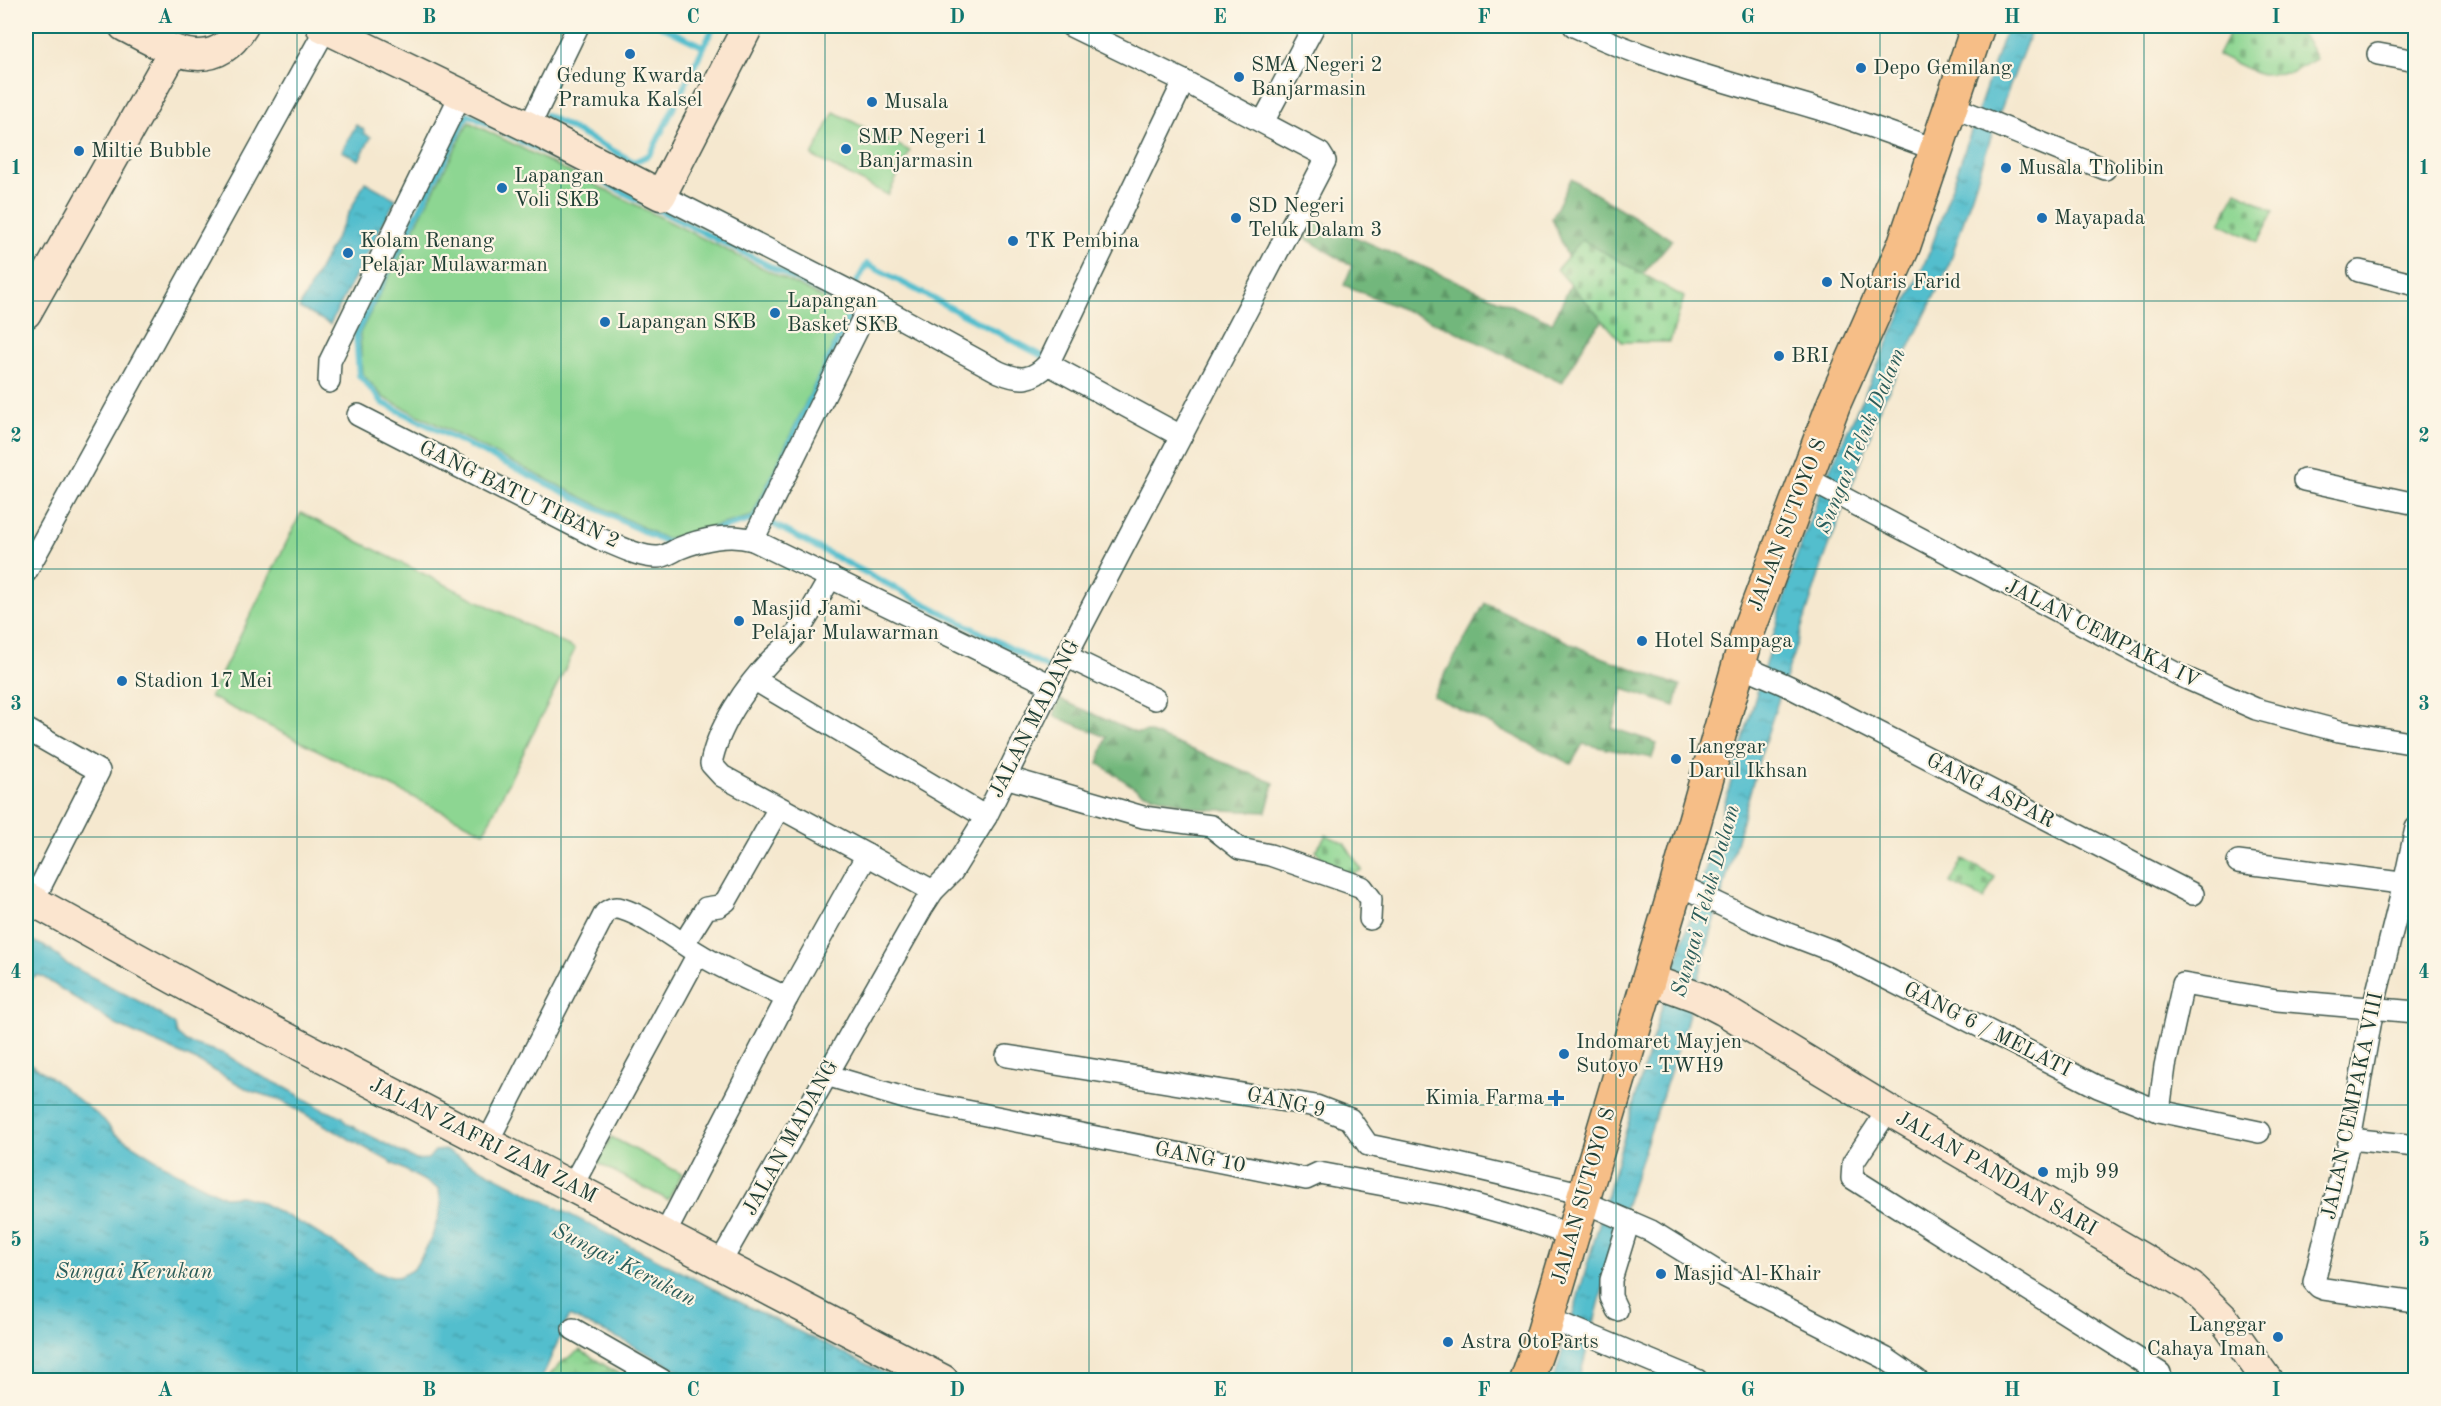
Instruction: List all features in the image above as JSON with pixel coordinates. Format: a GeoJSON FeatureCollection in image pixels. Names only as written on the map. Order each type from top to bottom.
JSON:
{"type":"FeatureCollection","features":[{"type":"Feature","properties":{"kind":"highway","name":"JALAN SUTOYO S"},"geometry":{"type":"LineString","coordinates":[[1527,1380],[1555,1324],[1572,1235],[1588,1202],[1684,889],[1748,666],[1773,562],[1811,481],[1834,403],[1894,270],[1937,150],[1960,110],[1978,26]]}},
{"type":"Feature","properties":{"kind":"street"},"geometry":{"type":"LineString","coordinates":[[124,26],[173,52],[190,56],[211,54],[224,47],[237,36],[243,26]]}},
{"type":"Feature","properties":{"kind":"street"},"geometry":{"type":"LineString","coordinates":[[529,127],[578,26]]}},
{"type":"Feature","properties":{"kind":"street"},"geometry":{"type":"LineString","coordinates":[[654,191],[728,26]]}},
{"type":"Feature","properties":{"kind":"street"},"geometry":{"type":"LineString","coordinates":[[654,191],[748,26]]}},
{"type":"Feature","properties":{"kind":"street"},"geometry":{"type":"LineString","coordinates":[[1071,26],[1263,122],[1314,26]]}},
{"type":"Feature","properties":{"kind":"street"},"geometry":{"type":"LineString","coordinates":[[1574,26],[1654,59],[1706,77],[1831,113],[1937,150]]}},
{"type":"Feature","properties":{"kind":"street"},"geometry":{"type":"LineString","coordinates":[[26,572],[324,27],[529,127],[871,302],[1015,379],[1027,379],[1039,374],[1048,364],[1184,81]]}},
{"type":"Feature","properties":{"kind":"street"},"geometry":{"type":"LineString","coordinates":[[26,314],[173,52]]}},
{"type":"Feature","properties":{"kind":"street"},"geometry":{"type":"LineString","coordinates":[[2378,54],[2415,61]]}},
{"type":"Feature","properties":{"kind":"street"},"geometry":{"type":"LineString","coordinates":[[329,382],[330,361],[461,94]]}},
{"type":"Feature","properties":{"kind":"street"},"geometry":{"type":"LineString","coordinates":[[1960,110],[2105,169]]}},
{"type":"Feature","properties":{"kind":"street","name":"JALAN MADANG"},"geometry":{"type":"LineString","coordinates":[[720,1263],[933,891],[952,872],[986,817],[1051,685],[1324,161],[1320,153],[1263,122]]}},
{"type":"Feature","properties":{"kind":"street"},"geometry":{"type":"LineString","coordinates":[[2359,271],[2415,285]]}},
{"type":"Feature","properties":{"kind":"street"},"geometry":{"type":"LineString","coordinates":[[753,540],[871,302]]}},
{"type":"Feature","properties":{"kind":"street"},"geometry":{"type":"LineString","coordinates":[[1048,364],[1181,436]]}},
{"type":"Feature","properties":{"kind":"street","name":"GANG BATU TIBAN 2"},"geometry":{"type":"LineString","coordinates":[[358,414],[600,539],[637,553],[659,558],[683,547],[738,535],[753,540],[1051,685]]}},
{"type":"Feature","properties":{"kind":"street"},"geometry":{"type":"LineString","coordinates":[[2304,480],[2415,504]]}},
{"type":"Feature","properties":{"kind":"street","name":"JALAN CEMPAKA IV"},"geometry":{"type":"LineString","coordinates":[[1811,481],[2181,676],[2256,709],[2339,732],[2415,744]]}},
{"type":"Feature","properties":{"kind":"street"},"geometry":{"type":"LineString","coordinates":[[831,578],[788,644],[770,661],[723,726],[713,751],[711,764],[722,776],[933,891]]}},
{"type":"Feature","properties":{"kind":"street"},"geometry":{"type":"LineString","coordinates":[[1066,656],[1155,699]]}},
{"type":"Feature","properties":{"kind":"street","name":"GANG ASPAR"},"geometry":{"type":"LineString","coordinates":[[1748,666],[2193,894]]}},
{"type":"Feature","properties":{"kind":"street"},"geometry":{"type":"LineString","coordinates":[[755,680],[986,817]]}},
{"type":"Feature","properties":{"kind":"street"},"geometry":{"type":"LineString","coordinates":[[26,729],[99,771],[29,899]]}},
{"type":"Feature","properties":{"kind":"street"},"geometry":{"type":"LineString","coordinates":[[1005,777],[1143,817],[1211,826],[1240,849],[1270,855],[1362,887],[1371,899],[1370,919]]}},
{"type":"Feature","properties":{"kind":"street"},"geometry":{"type":"LineString","coordinates":[[572,1186],[691,948],[706,908],[719,906],[726,901],[779,808]]}},
{"type":"Feature","properties":{"kind":"street","name":"JALAN CEMPAKA VIII"},"geometry":{"type":"LineString","coordinates":[[2415,828],[2410,884],[2373,1008],[2350,1139],[2314,1282],[2324,1290],[2415,1302]]}},
{"type":"Feature","properties":{"kind":"street"},"geometry":{"type":"LineString","coordinates":[[665,1234],[787,998],[867,855]]}},
{"type":"Feature","properties":{"kind":"street"},"geometry":{"type":"LineString","coordinates":[[2238,862],[2410,884]]}},
{"type":"Feature","properties":{"kind":"street","name":"GANG 6 / MELATI"},"geometry":{"type":"LineString","coordinates":[[1684,889],[1757,922],[1833,951],[2098,1087],[2159,1111],[2259,1132]]}},
{"type":"Feature","properties":{"kind":"street","name":"JALAN ZAFRI ZAM ZAM"},"geometry":{"type":"LineString","coordinates":[[29,899],[200,993],[943,1380]]}},
{"type":"Feature","properties":{"kind":"street"},"geometry":{"type":"LineString","coordinates":[[486,1143],[605,913],[614,907],[627,911],[691,948],[787,998]]}},
{"type":"Feature","properties":{"kind":"street","name":"JALAN PANDAN SARI"},"geometry":{"type":"LineString","coordinates":[[1656,982],[1698,997],[1723,1010],[1888,1110],[2191,1287],[2222,1317],[2267,1380]]}},
{"type":"Feature","properties":{"kind":"street"},"geometry":{"type":"LineString","coordinates":[[2159,1111],[2165,1066],[2183,984],[2277,1000],[2415,1012]]}},
{"type":"Feature","properties":{"kind":"street","name":"GANG 9"},"geometry":{"type":"LineString","coordinates":[[1007,1056],[1316,1106],[1350,1119],[1368,1145],[1461,1164],[1588,1202],[1651,1231],[1724,1276],[1885,1358],[1917,1380]]}},
{"type":"Feature","properties":{"kind":"street","name":"GANG 10"},"geometry":{"type":"LineString","coordinates":[[826,1075],[911,1100],[1306,1179],[1318,1173],[1444,1197],[1572,1235]]}},
{"type":"Feature","properties":{"kind":"street"},"geometry":{"type":"LineString","coordinates":[[1888,1110],[1852,1163],[1852,1178],[2160,1373]]}},
{"type":"Feature","properties":{"kind":"street"},"geometry":{"type":"LineString","coordinates":[[2350,1139],[2415,1146]]}},
{"type":"Feature","properties":{"kind":"street"},"geometry":{"type":"LineString","coordinates":[[1617,1310],[1611,1297],[1611,1280],[1628,1221]]}},
{"type":"Feature","properties":{"kind":"street"},"geometry":{"type":"LineString","coordinates":[[1555,1324],[1594,1336],[1697,1380]]}},
{"type":"Feature","properties":{"kind":"street"},"geometry":{"type":"LineString","coordinates":[[573,1329],[662,1380]]}},
{"type":"Feature","properties":{"kind":"green space"},"geometry":{"type":"Polygon","coordinates":[[[2250,26],[2290,28],[2304,38],[2316,59],[2291,73],[2258,74],[2218,55],[2232,28],[2244,33],[2250,26]]]}},
{"type":"Feature","properties":{"kind":"green space"},"geometry":{"type":"Polygon","coordinates":[[[834,112],[910,151],[888,195],[812,156],[834,112]]]}},
{"type":"Feature","properties":{"kind":"green space","name":"Lapangan SKB"},"geometry":{"type":"Polygon","coordinates":[[[469,122],[849,311],[752,516],[666,539],[384,398],[362,373],[360,333],[469,122]]]}},
{"type":"Feature","properties":{"kind":"green space"},"geometry":{"type":"Polygon","coordinates":[[[1571,179],[1672,240],[1587,339],[1562,383],[1453,330],[1344,285],[1352,266],[1305,238],[1316,220],[1552,323],[1575,276],[1552,218],[1571,179]]]}},
{"type":"Feature","properties":{"kind":"green space"},"geometry":{"type":"Polygon","coordinates":[[[2237,191],[2274,211],[2258,242],[2220,223],[2237,191]]]}},
{"type":"Feature","properties":{"kind":"green space"},"geometry":{"type":"Polygon","coordinates":[[[1582,240],[1684,297],[1670,342],[1622,342],[1557,269],[1582,240]]]}},
{"type":"Feature","properties":{"kind":"green space"},"geometry":{"type":"Polygon","coordinates":[[[301,513],[575,649],[484,832],[210,697],[301,513]]]}},
{"type":"Feature","properties":{"kind":"green space"},"geometry":{"type":"Polygon","coordinates":[[[1485,603],[1593,654],[1680,686],[1675,706],[1623,689],[1612,728],[1657,743],[1652,758],[1583,744],[1571,764],[1433,696],[1485,603]]]}},
{"type":"Feature","properties":{"kind":"green space"},"geometry":{"type":"Polygon","coordinates":[[[1059,699],[1136,733],[1148,732],[1274,783],[1266,812],[1199,809],[1141,792],[1098,763],[1107,737],[1054,716],[1059,699]]]}},
{"type":"Feature","properties":{"kind":"green space"},"geometry":{"type":"Polygon","coordinates":[[[1326,835],[1344,843],[1362,870],[1344,878],[1330,867],[1316,851],[1326,835]]]}},
{"type":"Feature","properties":{"kind":"green space"},"geometry":{"type":"Polygon","coordinates":[[[1963,859],[1995,877],[1984,899],[1950,883],[1963,859]]]}},
{"type":"Feature","properties":{"kind":"green space"},"geometry":{"type":"Polygon","coordinates":[[[611,1137],[682,1174],[668,1200],[598,1163],[611,1137]]]}},
{"type":"Feature","properties":{"kind":"green space"},"geometry":{"type":"Polygon","coordinates":[[[580,1350],[629,1380],[545,1380],[562,1362],[580,1350]]]}},
{"type":"Feature","properties":{"kind":"water","name":"Sungai Teluk Dalam"},"geometry":{"type":"Polygon","coordinates":[[[2007,26],[2033,26],[1996,122],[1948,268],[1873,422],[1870,437],[1823,562],[1758,763],[1685,1028],[1622,1216],[1579,1380],[1554,1380],[1657,1023],[1708,861],[1795,561],[1825,480],[1930,251],[2007,26]]]}},
{"type":"Feature","properties":{"kind":"water"},"geometry":{"type":"Polygon","coordinates":[[[356,125],[371,137],[359,160],[342,151],[356,125]]]}},
{"type":"Feature","properties":{"kind":"water","name":"Kolam Renang Pelajar Mulawarman"},"geometry":{"type":"Polygon","coordinates":[[[365,182],[396,199],[330,324],[299,308],[365,182]]]}},
{"type":"Feature","properties":{"kind":"water","name":"Sungai Kerukan"},"geometry":{"type":"Polygon","coordinates":[[[26,938],[50,949],[65,963],[144,1004],[175,1025],[177,1034],[186,1042],[225,1054],[324,1110],[343,1117],[346,1123],[416,1160],[428,1159],[435,1151],[445,1150],[755,1310],[898,1380],[697,1380],[622,1340],[569,1316],[541,1380],[26,1380],[26,1061],[49,1076],[104,1120],[115,1134],[174,1171],[224,1197],[241,1196],[258,1201],[309,1228],[381,1274],[399,1277],[414,1269],[431,1240],[441,1207],[439,1189],[278,1099],[251,1091],[197,1061],[116,1025],[43,977],[38,975],[26,980],[26,938]]]}},
{"type":"Feature","properties":{"kind":"waterway"},"geometry":{"type":"LineString","coordinates":[[661,26],[704,47]]}},
{"type":"Feature","properties":{"kind":"waterway"},"geometry":{"type":"LineString","coordinates":[[546,115],[634,162],[649,155],[714,26]]}},
{"type":"Feature","properties":{"kind":"waterway"},"geometry":{"type":"LineString","coordinates":[[468,114],[853,308],[754,519],[667,543],[383,403],[359,375],[356,334],[468,114]]}},
{"type":"Feature","properties":{"kind":"waterway"},"geometry":{"type":"LineString","coordinates":[[853,289],[867,264],[1048,359]]}},
{"type":"Feature","properties":{"kind":"waterway"},"geometry":{"type":"LineString","coordinates":[[767,521],[1050,669]]}},
{"type":"Feature","properties":{"kind":"place","name":"Gedung Kwarda Pramuka Kalsel"},"geometry":{"type":"Point","coordinates":[630,54]}},
{"type":"Feature","properties":{"kind":"place","name":"Depo Gemilang"},"geometry":{"type":"Point","coordinates":[1861,68]}},
{"type":"Feature","properties":{"kind":"place","name":"SMA Negeri 2 Banjarmasin"},"geometry":{"type":"Point","coordinates":[1239,77]}},
{"type":"Feature","properties":{"kind":"place","name":"Musala"},"geometry":{"type":"Point","coordinates":[872,102]}},
{"type":"Feature","properties":{"kind":"place","name":"SMP Negeri 1 Banjarmasin"},"geometry":{"type":"Point","coordinates":[846,149]}},
{"type":"Feature","properties":{"kind":"place","name":"Miltie Bubble"},"geometry":{"type":"Point","coordinates":[79,151]}},
{"type":"Feature","properties":{"kind":"place","name":"Musala Tholibin"},"geometry":{"type":"Point","coordinates":[2006,168]}},
{"type":"Feature","properties":{"kind":"place","name":"Lapangan Voli SKB"},"geometry":{"type":"Point","coordinates":[502,188]}},
{"type":"Feature","properties":{"kind":"place","name":"SD Negeri Teluk Dalam 3"},"geometry":{"type":"Point","coordinates":[1236,218]}},
{"type":"Feature","properties":{"kind":"place","name":"Mayapada"},"geometry":{"type":"Point","coordinates":[2042,218]}},
{"type":"Feature","properties":{"kind":"place","name":"TK Pembina"},"geometry":{"type":"Point","coordinates":[1013,241]}},
{"type":"Feature","properties":{"kind":"place","name":"Kolam Renang Pelajar Mulawarman"},"geometry":{"type":"Point","coordinates":[348,253]}},
{"type":"Feature","properties":{"kind":"place","name":"Notaris Farid"},"geometry":{"type":"Point","coordinates":[1827,282]}},
{"type":"Feature","properties":{"kind":"place","name":"Lapangan Basket SKB"},"geometry":{"type":"Point","coordinates":[775,313]}},
{"type":"Feature","properties":{"kind":"place","name":"Lapangan SKB"},"geometry":{"type":"Point","coordinates":[605,322]}},
{"type":"Feature","properties":{"kind":"place","name":"BRI"},"geometry":{"type":"Point","coordinates":[1779,356]}},
{"type":"Feature","properties":{"kind":"place","name":"Masjid Jami Pelajar Mulawarman"},"geometry":{"type":"Point","coordinates":[739,621]}},
{"type":"Feature","properties":{"kind":"place","name":"Hotel Sampaga"},"geometry":{"type":"Point","coordinates":[1642,641]}},
{"type":"Feature","properties":{"kind":"place","name":"Stadion 17 Mei"},"geometry":{"type":"Point","coordinates":[122,681]}},
{"type":"Feature","properties":{"kind":"place","name":"Langgar Darul Ikhsan"},"geometry":{"type":"Point","coordinates":[1676,759]}},
{"type":"Feature","properties":{"kind":"place","name":"Indomaret Mayjen Sutoyo - TWH9"},"geometry":{"type":"Point","coordinates":[1564,1054]}},
{"type":"Feature","properties":{"kind":"place","name":"Kimia Farma"},"geometry":{"type":"Point","coordinates":[1556,1098]}},
{"type":"Feature","properties":{"kind":"place","name":"mjb 99"},"geometry":{"type":"Point","coordinates":[2043,1172]}},
{"type":"Feature","properties":{"kind":"place","name":"Masjid Al-Khair"},"geometry":{"type":"Point","coordinates":[1661,1274]}},
{"type":"Feature","properties":{"kind":"place","name":"Langgar Cahaya Iman"},"geometry":{"type":"Point","coordinates":[2278,1337]}},
{"type":"Feature","properties":{"kind":"place","name":"Astra OtoParts"},"geometry":{"type":"Point","coordinates":[1448,1342]}}]}
